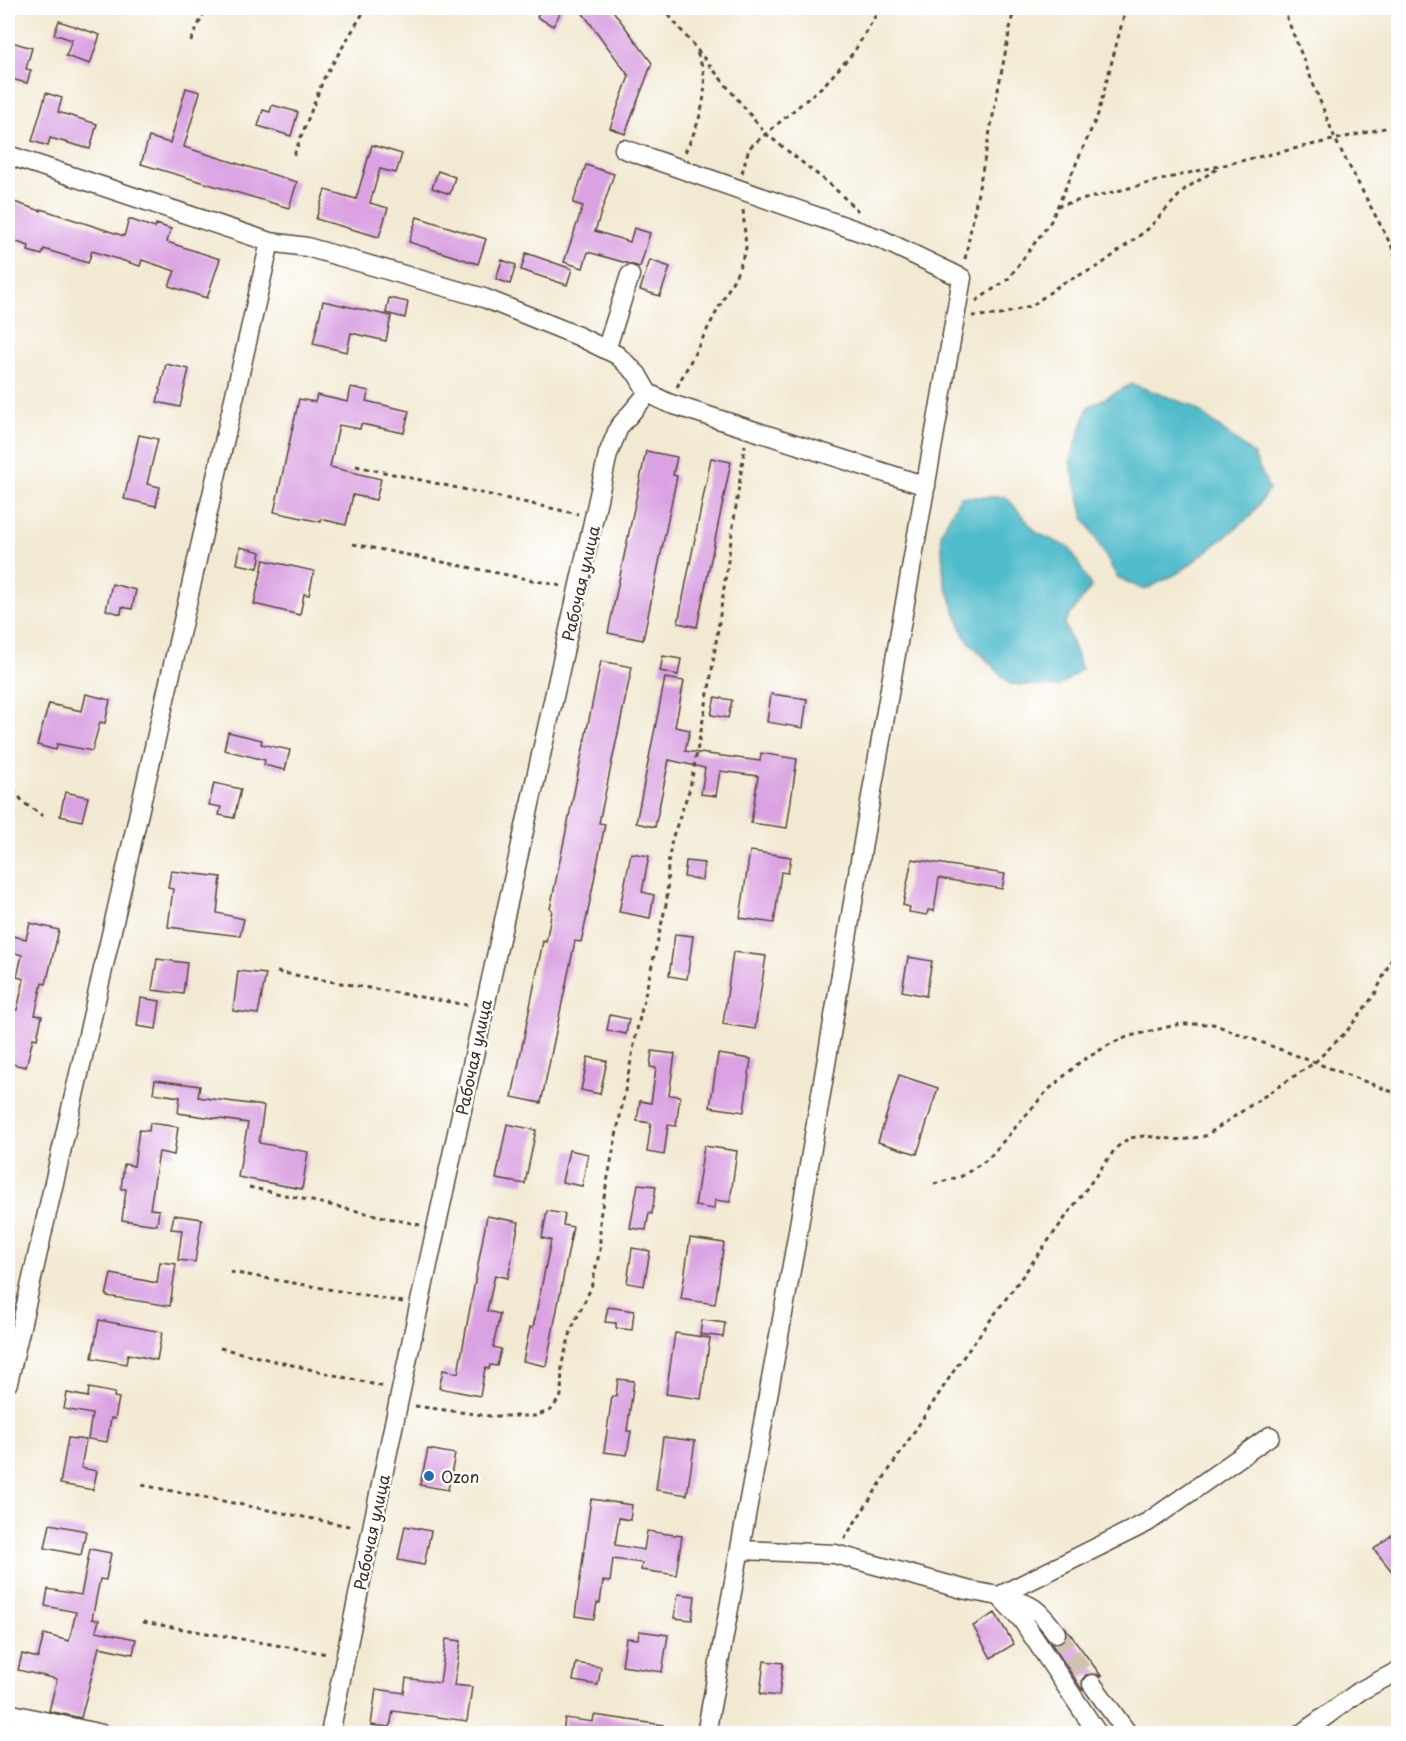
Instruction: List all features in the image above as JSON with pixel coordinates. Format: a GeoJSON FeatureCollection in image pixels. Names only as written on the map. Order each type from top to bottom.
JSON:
{"type":"FeatureCollection","features":[{"type":"Feature","properties":{"kind":"street"},"geometry":{"type":"LineString","coordinates":[[624,149],[881,239],[962,278],[796,1243],[706,1734]]}},
{"type":"Feature","properties":{"kind":"street"},"geometry":{"type":"LineString","coordinates":[[8,155],[270,242],[307,247],[484,298],[578,336],[617,356],[637,374],[648,393],[668,403],[926,486]]}},
{"type":"Feature","properties":{"kind":"street"},"geometry":{"type":"LineString","coordinates":[[8,1383],[270,242]]}},
{"type":"Feature","properties":{"kind":"street"},"geometry":{"type":"LineString","coordinates":[[606,350],[630,275]]}},
{"type":"Feature","properties":{"kind":"street","name":"Рабочая улица"},"geometry":{"type":"LineString","coordinates":[[330,1734],[436,1228],[608,454],[619,428],[648,393]]}},
{"type":"Feature","properties":{"kind":"street"},"geometry":{"type":"LineString","coordinates":[[999,1596],[1148,1522],[1270,1436]]}},
{"type":"Feature","properties":{"kind":"street"},"geometry":{"type":"LineString","coordinates":[[740,1550],[835,1554],[967,1590],[1026,1603],[1041,1613],[1056,1634]]}},
{"type":"Feature","properties":{"kind":"street"},"geometry":{"type":"LineString","coordinates":[[999,1596],[1022,1620],[1098,1734]]}},
{"type":"Feature","properties":{"kind":"street"},"geometry":{"type":"LineString","coordinates":[[1301,1734],[1360,1691],[1398,1671]]}},
{"type":"Feature","properties":{"kind":"street"},"geometry":{"type":"LineString","coordinates":[[1092,1684],[1128,1734]]}},
{"type":"Feature","properties":{"kind":"street"},"geometry":{"type":"LineString","coordinates":[[8,1713],[102,1734]]}},
{"type":"Feature","properties":{"kind":"path"},"geometry":{"type":"LineString","coordinates":[[191,41],[206,8]]}},
{"type":"Feature","properties":{"kind":"path"},"geometry":{"type":"LineString","coordinates":[[294,155],[324,78],[366,8]]}},
{"type":"Feature","properties":{"kind":"path"},"geometry":{"type":"LineString","coordinates":[[663,8],[765,133],[832,186],[858,212]]}},
{"type":"Feature","properties":{"kind":"path"},"geometry":{"type":"LineString","coordinates":[[962,278],[1014,8]]}},
{"type":"Feature","properties":{"kind":"path"},"geometry":{"type":"LineString","coordinates":[[955,316],[1008,279],[1051,221],[1098,114],[1126,8]]}},
{"type":"Feature","properties":{"kind":"path"},"geometry":{"type":"LineString","coordinates":[[1283,8],[1336,141],[1392,248],[1398,264]]}},
{"type":"Feature","properties":{"kind":"path"},"geometry":{"type":"LineString","coordinates":[[676,167],[692,139],[704,102],[704,75],[696,50]]}},
{"type":"Feature","properties":{"kind":"path"},"geometry":{"type":"LineString","coordinates":[[1057,206],[1398,125]]}},
{"type":"Feature","properties":{"kind":"path"},"geometry":{"type":"LineString","coordinates":[[955,316],[1000,315],[1033,305],[1061,284],[1099,266],[1148,229],[1185,189],[1223,166]]}},
{"type":"Feature","properties":{"kind":"path"},"geometry":{"type":"LineString","coordinates":[[220,1348],[400,1397],[490,1416],[535,1416],[551,1410],[561,1396],[562,1363],[572,1328],[591,1288],[600,1250],[600,1217],[637,1030],[668,900],[668,864],[672,839],[690,788],[710,683],[744,447],[749,429]]}},
{"type":"Feature","properties":{"kind":"path"},"geometry":{"type":"LineString","coordinates":[[356,466],[595,517]]}},
{"type":"Feature","properties":{"kind":"path"},"geometry":{"type":"LineString","coordinates":[[353,544],[579,590]]}},
{"type":"Feature","properties":{"kind":"path"},"geometry":{"type":"LineString","coordinates":[[8,783],[24,803],[43,816]]}},
{"type":"Feature","properties":{"kind":"path"},"geometry":{"type":"LineString","coordinates":[[835,1554],[959,1363],[1116,1148],[1130,1138],[1144,1136],[1182,1140],[1204,1136],[1314,1063],[1347,1031],[1375,994],[1398,945]]}},
{"type":"Feature","properties":{"kind":"path"},"geometry":{"type":"LineString","coordinates":[[277,972],[484,1008]]}},
{"type":"Feature","properties":{"kind":"path"},"geometry":{"type":"LineString","coordinates":[[933,1184],[962,1176],[988,1159],[1046,1092],[1080,1062],[1112,1043],[1130,1036],[1180,1024],[1213,1024],[1398,1094]]}},
{"type":"Feature","properties":{"kind":"path"},"geometry":{"type":"LineString","coordinates":[[249,1187],[436,1228]]}},
{"type":"Feature","properties":{"kind":"path"},"geometry":{"type":"LineString","coordinates":[[231,1272],[420,1305]]}},
{"type":"Feature","properties":{"kind":"path"},"geometry":{"type":"LineString","coordinates":[[142,1485],[371,1530]]}},
{"type":"Feature","properties":{"kind":"path"},"geometry":{"type":"LineString","coordinates":[[143,1622],[345,1657]]}},
{"type":"Feature","properties":{"kind":"water"},"geometry":{"type":"Polygon","coordinates":[[[1132,384],[1192,406],[1253,454],[1269,489],[1250,517],[1180,572],[1144,590],[1117,577],[1084,517],[1070,462],[1088,407],[1132,384]]]}},
{"type":"Feature","properties":{"kind":"water"},"geometry":{"type":"Polygon","coordinates":[[[960,497],[1006,497],[1037,533],[1070,548],[1091,587],[1064,623],[1082,669],[1058,687],[1010,684],[964,636],[944,580],[941,533],[960,497]]]}},
{"type":"Feature","properties":{"kind":"building"},"geometry":{"type":"Polygon","coordinates":[[[542,8],[563,8],[553,26],[537,17],[542,8]]]}},
{"type":"Feature","properties":{"kind":"building"},"geometry":{"type":"Polygon","coordinates":[[[579,8],[611,8],[652,63],[625,134],[610,128],[629,76],[579,8]]]}},
{"type":"Feature","properties":{"kind":"building"},"geometry":{"type":"Polygon","coordinates":[[[59,21],[100,35],[90,64],[66,56],[72,40],[54,34],[59,21]]]}},
{"type":"Feature","properties":{"kind":"building"},"geometry":{"type":"Polygon","coordinates":[[[8,41],[32,48],[26,69],[31,70],[27,83],[11,79],[14,66],[8,64],[8,41]]]}},
{"type":"Feature","properties":{"kind":"building"},"geometry":{"type":"Polygon","coordinates":[[[186,88],[200,92],[184,147],[297,182],[289,208],[141,164],[149,137],[170,143],[186,88]]]}},
{"type":"Feature","properties":{"kind":"building"},"geometry":{"type":"Polygon","coordinates":[[[46,93],[62,98],[58,112],[97,124],[90,149],[50,138],[48,146],[32,141],[46,93]]]}},
{"type":"Feature","properties":{"kind":"building"},"geometry":{"type":"Polygon","coordinates":[[[272,105],[298,112],[291,136],[258,126],[263,110],[270,112],[272,105]]]}},
{"type":"Feature","properties":{"kind":"building"},"geometry":{"type":"Polygon","coordinates":[[[372,145],[402,154],[396,173],[380,169],[370,203],[388,208],[379,237],[316,219],[325,190],[356,199],[372,145]]]}},
{"type":"Feature","properties":{"kind":"building"},"geometry":{"type":"Polygon","coordinates":[[[586,165],[614,174],[595,231],[630,242],[634,228],[650,233],[640,267],[588,252],[583,268],[564,262],[583,206],[573,203],[586,165]]]}},
{"type":"Feature","properties":{"kind":"building"},"geometry":{"type":"Polygon","coordinates":[[[438,171],[455,177],[450,194],[432,188],[438,171]]]}},
{"type":"Feature","properties":{"kind":"building"},"geometry":{"type":"Polygon","coordinates":[[[8,200],[124,236],[129,219],[155,228],[156,224],[171,229],[167,242],[220,259],[207,298],[169,286],[175,271],[142,260],[140,266],[92,251],[88,263],[44,249],[42,255],[28,251],[29,246],[8,239],[8,200]]]}},
{"type":"Feature","properties":{"kind":"building"},"geometry":{"type":"Polygon","coordinates":[[[417,217],[486,239],[478,264],[409,242],[417,217]]]}},
{"type":"Feature","properties":{"kind":"building"},"geometry":{"type":"Polygon","coordinates":[[[526,253],[572,269],[567,285],[521,270],[526,253]]]}},
{"type":"Feature","properties":{"kind":"building"},"geometry":{"type":"Polygon","coordinates":[[[502,260],[516,265],[510,284],[496,279],[502,260]]]}},
{"type":"Feature","properties":{"kind":"building"},"geometry":{"type":"Polygon","coordinates":[[[650,260],[670,267],[660,296],[640,290],[650,260]]]}},
{"type":"Feature","properties":{"kind":"building"},"geometry":{"type":"Polygon","coordinates":[[[389,298],[408,302],[405,318],[386,313],[389,298]]]}},
{"type":"Feature","properties":{"kind":"building"},"geometry":{"type":"Polygon","coordinates":[[[323,301],[391,316],[386,341],[351,333],[347,352],[313,344],[323,301]]]}},
{"type":"Feature","properties":{"kind":"building"},"geometry":{"type":"Polygon","coordinates":[[[166,364],[189,369],[180,407],[157,402],[166,364]]]}},
{"type":"Feature","properties":{"kind":"building"},"geometry":{"type":"Polygon","coordinates":[[[351,387],[369,391],[366,401],[409,411],[404,433],[361,424],[360,429],[339,425],[330,467],[381,479],[376,500],[353,495],[346,525],[274,512],[299,399],[315,402],[317,395],[348,402],[351,387]]]}},
{"type":"Feature","properties":{"kind":"building"},"geometry":{"type":"Polygon","coordinates":[[[139,435],[158,439],[147,484],[160,487],[156,506],[124,499],[139,435]]]}},
{"type":"Feature","properties":{"kind":"building"},"geometry":{"type":"Polygon","coordinates":[[[646,451],[677,457],[673,475],[677,476],[643,640],[608,633],[646,451]]]}},
{"type":"Feature","properties":{"kind":"building"},"geometry":{"type":"Polygon","coordinates":[[[711,458],[731,462],[697,627],[678,623],[711,458]]]}},
{"type":"Feature","properties":{"kind":"building"},"geometry":{"type":"Polygon","coordinates":[[[240,547],[261,552],[258,568],[237,564],[240,547]]]}},
{"type":"Feature","properties":{"kind":"building"},"geometry":{"type":"Polygon","coordinates":[[[264,560],[314,571],[309,595],[304,594],[300,615],[254,604],[264,560]]]}},
{"type":"Feature","properties":{"kind":"building"},"geometry":{"type":"Polygon","coordinates":[[[112,584],[136,590],[132,609],[122,607],[121,614],[106,610],[112,584]]]}},
{"type":"Feature","properties":{"kind":"building"},"geometry":{"type":"Polygon","coordinates":[[[663,656],[681,659],[678,675],[660,671],[663,656]]]}},
{"type":"Feature","properties":{"kind":"building"},"geometry":{"type":"Polygon","coordinates":[[[601,661],[632,667],[599,823],[605,824],[587,916],[581,942],[575,941],[541,1103],[512,1097],[543,941],[546,942],[552,910],[550,909],[601,661]]]}},
{"type":"Feature","properties":{"kind":"building"},"geometry":{"type":"Polygon","coordinates":[[[665,678],[684,681],[675,727],[690,730],[685,751],[760,761],[761,753],[797,759],[787,828],[751,823],[758,776],[720,771],[716,796],[701,794],[705,768],[669,760],[655,827],[636,823],[665,678]]]}},
{"type":"Feature","properties":{"kind":"building"},"geometry":{"type":"Polygon","coordinates":[[[86,694],[110,700],[105,723],[100,722],[92,751],[57,744],[56,750],[37,745],[49,704],[82,711],[86,694]]]}},
{"type":"Feature","properties":{"kind":"building"},"geometry":{"type":"Polygon","coordinates":[[[771,694],[807,699],[803,728],[767,722],[771,694]]]}},
{"type":"Feature","properties":{"kind":"building"},"geometry":{"type":"Polygon","coordinates":[[[715,697],[732,700],[728,718],[711,715],[715,697]]]}},
{"type":"Feature","properties":{"kind":"building"},"geometry":{"type":"Polygon","coordinates":[[[228,732],[262,740],[261,744],[290,750],[285,770],[264,765],[265,760],[224,750],[228,732]]]}},
{"type":"Feature","properties":{"kind":"building"},"geometry":{"type":"Polygon","coordinates":[[[214,783],[241,789],[234,818],[219,815],[221,807],[209,805],[214,783]]]}},
{"type":"Feature","properties":{"kind":"building"},"geometry":{"type":"Polygon","coordinates":[[[65,792],[88,797],[82,821],[60,816],[65,792]]]}},
{"type":"Feature","properties":{"kind":"building"},"geometry":{"type":"Polygon","coordinates":[[[750,851],[791,857],[788,873],[781,872],[774,923],[740,918],[750,851]]]}},
{"type":"Feature","properties":{"kind":"building"},"geometry":{"type":"Polygon","coordinates":[[[631,853],[649,856],[642,892],[654,895],[650,918],[619,912],[631,853]]]}},
{"type":"Feature","properties":{"kind":"building"},"geometry":{"type":"Polygon","coordinates":[[[912,859],[1005,874],[1002,889],[939,878],[934,911],[928,910],[927,915],[909,912],[910,907],[903,905],[912,859]]]}},
{"type":"Feature","properties":{"kind":"building"},"geometry":{"type":"Polygon","coordinates":[[[686,861],[704,863],[702,880],[684,877],[686,861]]]}},
{"type":"Feature","properties":{"kind":"building"},"geometry":{"type":"Polygon","coordinates":[[[171,871],[221,877],[217,913],[244,919],[240,936],[168,927],[173,889],[168,888],[171,871]]]}},
{"type":"Feature","properties":{"kind":"building"},"geometry":{"type":"Polygon","coordinates":[[[30,923],[59,930],[46,984],[42,983],[35,1015],[42,1016],[37,1039],[33,1038],[26,1067],[8,1063],[8,1008],[17,1010],[24,979],[17,977],[22,955],[8,951],[8,935],[26,939],[30,923]]]}},
{"type":"Feature","properties":{"kind":"building"},"geometry":{"type":"Polygon","coordinates":[[[675,934],[693,936],[687,979],[669,976],[675,934]]]}},
{"type":"Feature","properties":{"kind":"building"},"geometry":{"type":"Polygon","coordinates":[[[733,952],[766,956],[755,1029],[723,1024],[733,952]]]}},
{"type":"Feature","properties":{"kind":"building"},"geometry":{"type":"Polygon","coordinates":[[[908,957],[932,961],[926,996],[902,991],[908,957]]]}},
{"type":"Feature","properties":{"kind":"building"},"geometry":{"type":"Polygon","coordinates":[[[157,959],[187,963],[183,994],[152,990],[157,959]]]}},
{"type":"Feature","properties":{"kind":"building"},"geometry":{"type":"Polygon","coordinates":[[[238,971],[266,974],[258,1014],[233,1011],[238,971]]]}},
{"type":"Feature","properties":{"kind":"building"},"geometry":{"type":"Polygon","coordinates":[[[141,998],[160,1001],[156,1029],[137,1026],[141,998]]]}},
{"type":"Feature","properties":{"kind":"building"},"geometry":{"type":"Polygon","coordinates":[[[610,1015],[629,1019],[626,1034],[607,1030],[610,1015]]]}},
{"type":"Feature","properties":{"kind":"building"},"geometry":{"type":"Polygon","coordinates":[[[652,1051],[675,1054],[669,1095],[680,1096],[676,1126],[668,1125],[664,1155],[647,1152],[651,1123],[637,1121],[640,1101],[651,1103],[656,1068],[650,1067],[652,1051]]]}},
{"type":"Feature","properties":{"kind":"building"},"geometry":{"type":"Polygon","coordinates":[[[718,1054],[751,1059],[744,1112],[710,1107],[718,1054]]]}},
{"type":"Feature","properties":{"kind":"building"},"geometry":{"type":"Polygon","coordinates":[[[588,1057],[607,1061],[600,1094],[581,1090],[588,1057]]]}},
{"type":"Feature","properties":{"kind":"building"},"geometry":{"type":"Polygon","coordinates":[[[899,1075],[938,1088],[917,1154],[878,1142],[899,1075]]]}},
{"type":"Feature","properties":{"kind":"building"},"geometry":{"type":"Polygon","coordinates":[[[155,1080],[200,1086],[198,1097],[264,1106],[259,1143],[308,1152],[302,1189],[238,1177],[248,1123],[178,1113],[180,1097],[153,1093],[155,1080]]]}},
{"type":"Feature","properties":{"kind":"building"},"geometry":{"type":"Polygon","coordinates":[[[150,1123],[178,1127],[174,1155],[159,1152],[150,1209],[159,1210],[157,1225],[122,1220],[126,1189],[121,1189],[124,1164],[134,1166],[139,1130],[149,1131],[150,1123]]]}},
{"type":"Feature","properties":{"kind":"building"},"geometry":{"type":"Polygon","coordinates":[[[507,1124],[536,1130],[525,1184],[496,1179],[507,1124]]]}},
{"type":"Feature","properties":{"kind":"building"},"geometry":{"type":"Polygon","coordinates":[[[704,1146],[737,1151],[730,1202],[715,1200],[714,1209],[695,1206],[704,1146]]]}},
{"type":"Feature","properties":{"kind":"building"},"geometry":{"type":"Polygon","coordinates":[[[569,1150],[588,1154],[582,1186],[562,1182],[569,1150]]]}},
{"type":"Feature","properties":{"kind":"building"},"geometry":{"type":"Polygon","coordinates":[[[638,1184],[656,1186],[652,1214],[649,1213],[646,1230],[630,1228],[638,1184]]]}},
{"type":"Feature","properties":{"kind":"building"},"geometry":{"type":"Polygon","coordinates":[[[547,1211],[565,1214],[563,1225],[573,1227],[546,1366],[523,1361],[530,1327],[533,1328],[551,1240],[542,1238],[547,1211]]]}},
{"type":"Feature","properties":{"kind":"building"},"geometry":{"type":"Polygon","coordinates":[[[174,1215],[202,1219],[195,1262],[178,1260],[182,1230],[171,1229],[174,1215]]]}},
{"type":"Feature","properties":{"kind":"building"},"geometry":{"type":"Polygon","coordinates":[[[487,1216],[519,1222],[508,1278],[495,1275],[487,1311],[500,1314],[493,1347],[501,1349],[497,1366],[490,1365],[489,1369],[485,1368],[480,1396],[439,1388],[443,1370],[458,1373],[487,1216]]]}},
{"type":"Feature","properties":{"kind":"building"},"geometry":{"type":"Polygon","coordinates":[[[690,1238],[724,1243],[715,1304],[681,1299],[690,1238]]]}},
{"type":"Feature","properties":{"kind":"building"},"geometry":{"type":"Polygon","coordinates":[[[632,1248],[650,1251],[644,1286],[627,1283],[632,1248]]]}},
{"type":"Feature","properties":{"kind":"building"},"geometry":{"type":"Polygon","coordinates":[[[160,1262],[176,1264],[170,1306],[106,1296],[111,1274],[157,1283],[160,1262]]]}},
{"type":"Feature","properties":{"kind":"building"},"geometry":{"type":"Polygon","coordinates":[[[608,1307],[634,1311],[632,1330],[616,1328],[616,1323],[605,1322],[608,1307]]]}},
{"type":"Feature","properties":{"kind":"building"},"geometry":{"type":"Polygon","coordinates":[[[99,1320],[162,1332],[157,1360],[128,1354],[126,1364],[92,1358],[99,1320]]]}},
{"type":"Feature","properties":{"kind":"building"},"geometry":{"type":"Polygon","coordinates":[[[702,1320],[725,1323],[723,1337],[700,1334],[702,1320]]]}},
{"type":"Feature","properties":{"kind":"building"},"geometry":{"type":"Polygon","coordinates":[[[675,1333],[710,1338],[701,1399],[666,1394],[675,1333]]]}},
{"type":"Feature","properties":{"kind":"building"},"geometry":{"type":"Polygon","coordinates":[[[618,1379],[634,1381],[627,1431],[631,1431],[627,1455],[604,1452],[612,1396],[616,1396],[618,1379]]]}},
{"type":"Feature","properties":{"kind":"building"},"geometry":{"type":"Polygon","coordinates":[[[89,1388],[115,1393],[114,1397],[119,1398],[115,1419],[111,1418],[107,1442],[88,1439],[92,1414],[64,1409],[67,1393],[88,1397],[89,1388]]]}},
{"type":"Feature","properties":{"kind":"building"},"geometry":{"type":"Polygon","coordinates":[[[663,1437],[695,1441],[687,1495],[656,1490],[663,1437]]]}},
{"type":"Feature","properties":{"kind":"building"},"geometry":{"type":"Polygon","coordinates":[[[68,1438],[86,1440],[81,1468],[97,1471],[93,1490],[60,1484],[68,1438]]]}},
{"type":"Feature","properties":{"kind":"building"},"geometry":{"type":"Polygon","coordinates":[[[428,1449],[455,1454],[448,1490],[420,1485],[428,1449]]]}},
{"type":"Feature","properties":{"kind":"building"},"geometry":{"type":"Polygon","coordinates":[[[591,1499],[632,1505],[630,1520],[619,1518],[615,1545],[644,1550],[647,1531],[682,1536],[676,1575],[641,1570],[642,1563],[613,1559],[610,1582],[603,1581],[600,1603],[597,1603],[594,1619],[575,1616],[591,1499]]]}},
{"type":"Feature","properties":{"kind":"building"},"geometry":{"type":"Polygon","coordinates":[[[50,1524],[86,1531],[81,1555],[45,1548],[50,1524]]]}},
{"type":"Feature","properties":{"kind":"building"},"geometry":{"type":"Polygon","coordinates":[[[405,1526],[431,1531],[424,1565],[398,1560],[405,1526]]]}},
{"type":"Feature","properties":{"kind":"building"},"geometry":{"type":"Polygon","coordinates":[[[1398,1530],[1398,1579],[1374,1549],[1398,1530]]]}},
{"type":"Feature","properties":{"kind":"building"},"geometry":{"type":"Polygon","coordinates":[[[90,1549],[111,1553],[106,1580],[100,1579],[92,1619],[99,1620],[96,1631],[136,1639],[133,1654],[99,1647],[81,1718],[49,1711],[57,1679],[18,1670],[22,1654],[38,1658],[44,1634],[69,1641],[76,1612],[45,1606],[48,1589],[81,1595],[90,1549]]]}},
{"type":"Feature","properties":{"kind":"building"},"geometry":{"type":"Polygon","coordinates":[[[678,1594],[695,1596],[692,1620],[674,1618],[678,1594]]]}},
{"type":"Feature","properties":{"kind":"building"},"geometry":{"type":"Polygon","coordinates":[[[995,1613],[1014,1644],[991,1658],[973,1626],[995,1613]]]}},
{"type":"Feature","properties":{"kind":"building"},"geometry":{"type":"Polygon","coordinates":[[[1065,1627],[1102,1677],[1096,1674],[1086,1675],[1082,1680],[1083,1691],[1051,1643],[1063,1642],[1066,1637],[1065,1627]]]}},
{"type":"Feature","properties":{"kind":"building"},"geometry":{"type":"Polygon","coordinates":[[[639,1631],[668,1635],[662,1672],[622,1666],[626,1638],[638,1639],[639,1631]]]}},
{"type":"Feature","properties":{"kind":"building"},"geometry":{"type":"Polygon","coordinates":[[[446,1639],[461,1641],[454,1685],[472,1687],[467,1721],[393,1711],[390,1727],[371,1725],[376,1689],[404,1693],[406,1678],[440,1683],[446,1639]]]}},
{"type":"Feature","properties":{"kind":"building"},"geometry":{"type":"Polygon","coordinates":[[[764,1661],[783,1663],[779,1696],[760,1694],[764,1661]]]}},
{"type":"Feature","properties":{"kind":"building"},"geometry":{"type":"Polygon","coordinates":[[[576,1663],[601,1667],[598,1685],[573,1681],[576,1663]]]}},
{"type":"Feature","properties":{"kind":"building"},"geometry":{"type":"Polygon","coordinates":[[[594,1715],[663,1725],[663,1734],[563,1734],[565,1718],[593,1722],[594,1715]]]}},
{"type":"Feature","properties":{"kind":"tunnel"},"geometry":{"type":"LineString","coordinates":[[1056,1633],[1092,1684]]}},
{"type":"Feature","properties":{"kind":"place","name":"Ozon"},"geometry":{"type":"Point","coordinates":[429,1476]}}]}
